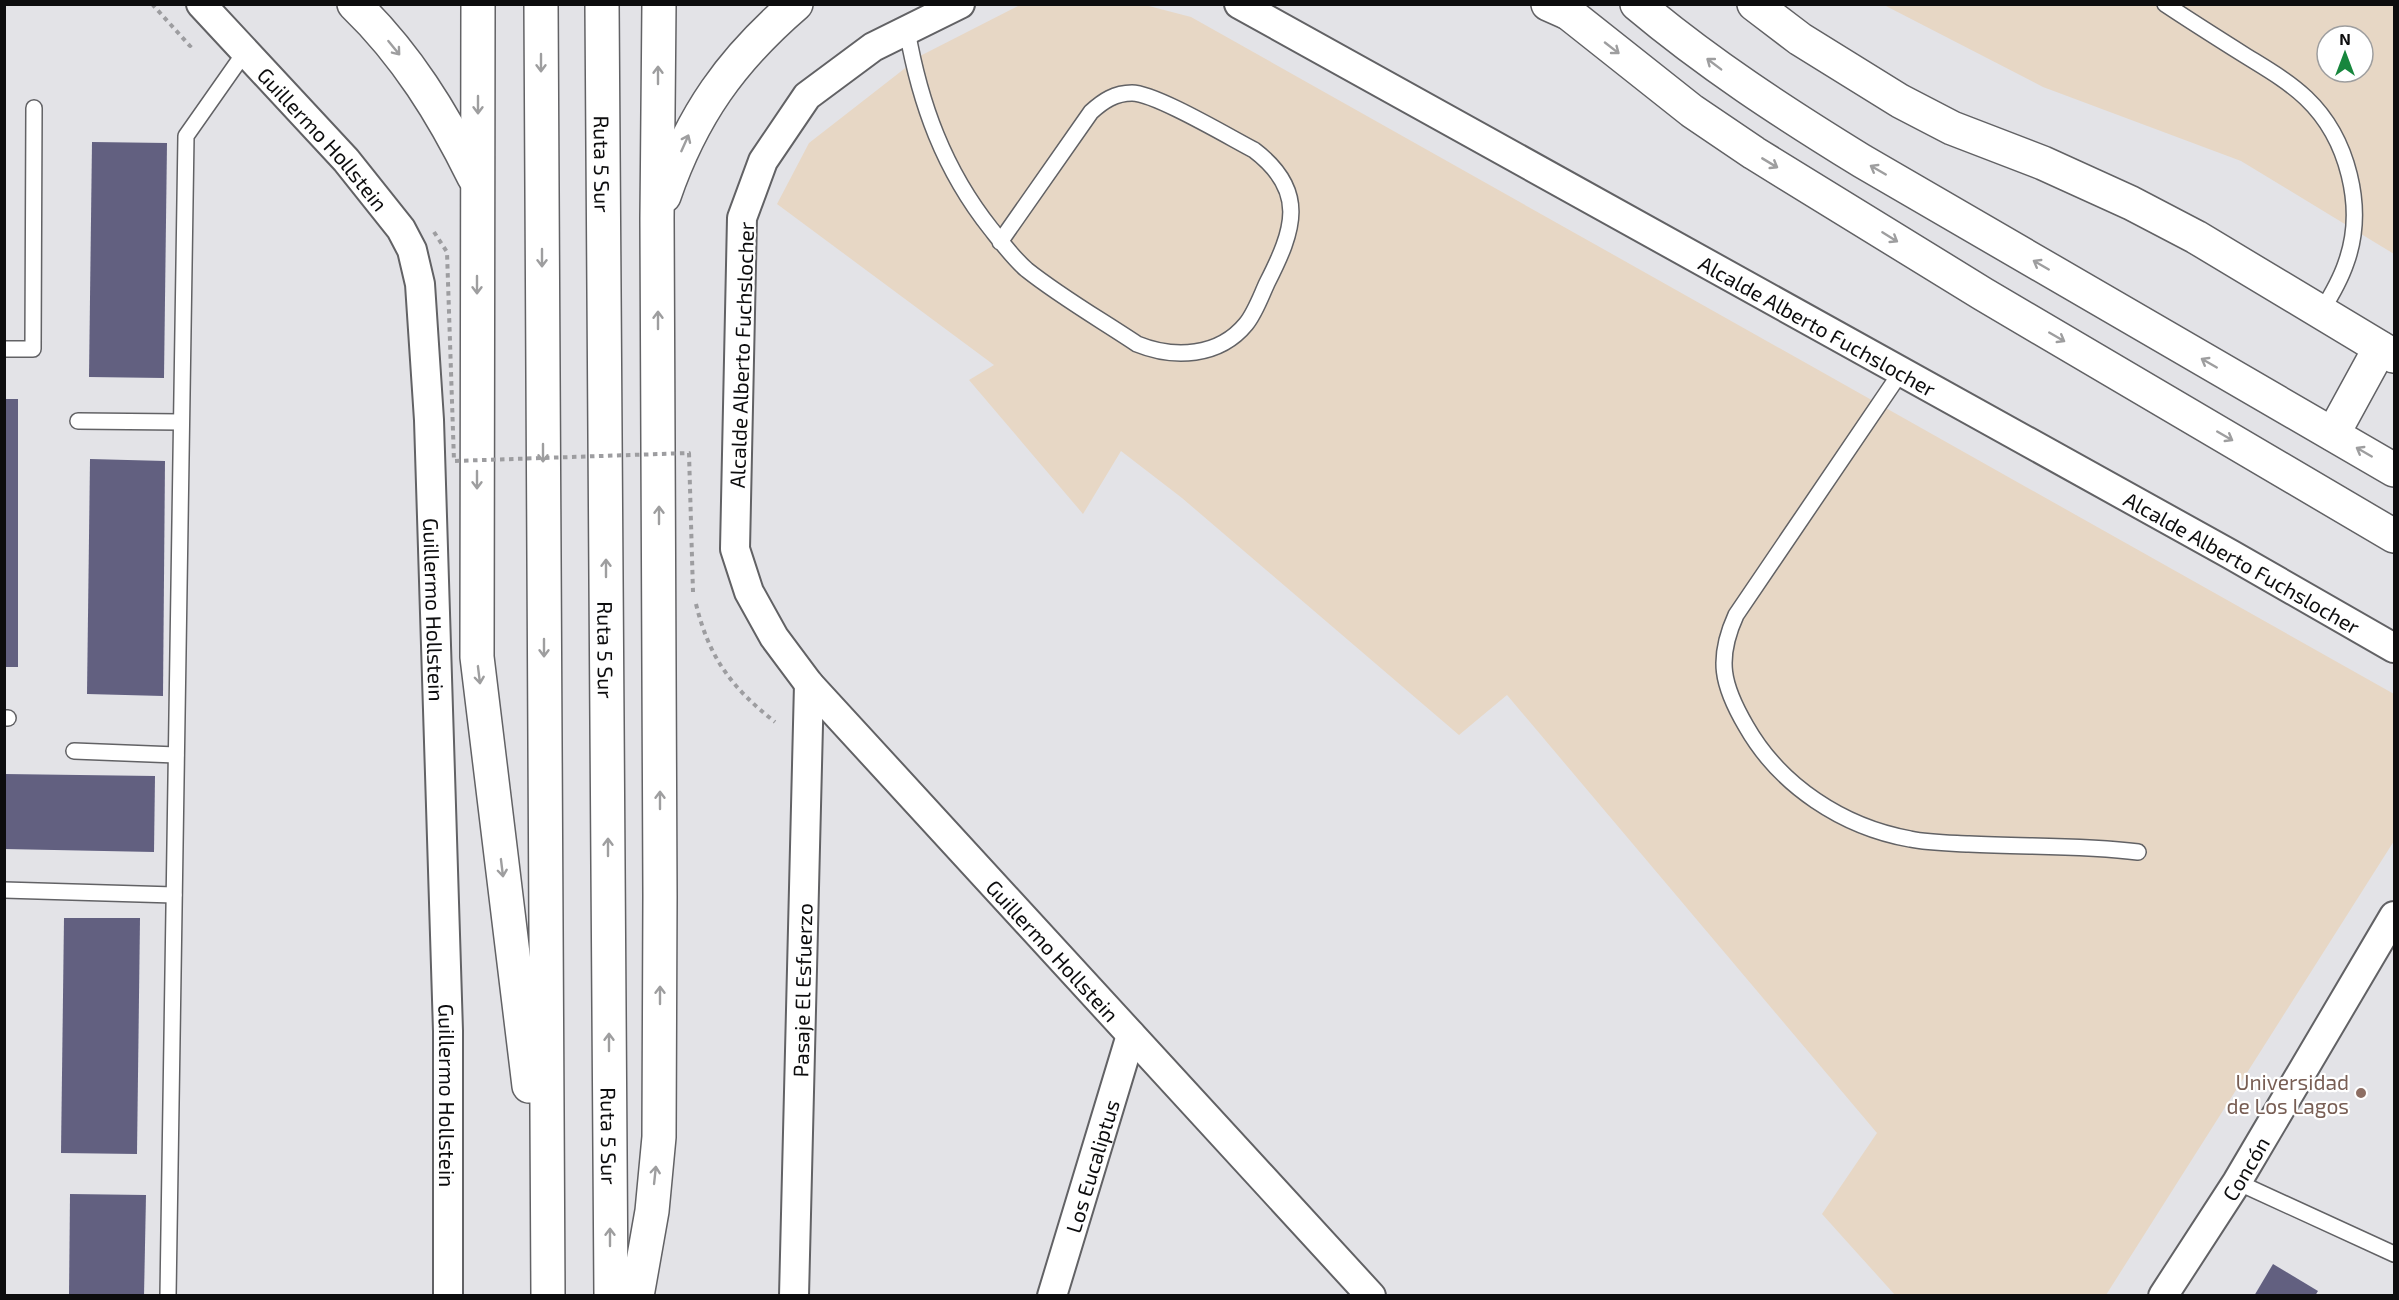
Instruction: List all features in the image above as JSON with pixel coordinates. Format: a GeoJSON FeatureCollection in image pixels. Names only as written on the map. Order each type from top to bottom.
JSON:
{"type":"FeatureCollection","features":[{"type":"Feature","properties":{"kind":"main road"},"geometry":{"type":"LineString","coordinates":[[354,4],[396,50],[427,92],[478,184]]}},
{"type":"Feature","properties":{"kind":"main road"},"geometry":{"type":"LineString","coordinates":[[478,4],[477,657],[547,1239]]}},
{"type":"Feature","properties":{"kind":"main road"},"geometry":{"type":"LineString","coordinates":[[541,4],[548,1296]]}},
{"type":"Feature","properties":{"kind":"main road","name":"Ruta 5 Sur"},"geometry":{"type":"LineString","coordinates":[[602,4],[611,1296]]}},
{"type":"Feature","properties":{"kind":"main road"},"geometry":{"type":"LineString","coordinates":[[637,1296],[651,1211],[658,1137],[660,884],[657,218],[659,4]]}},
{"type":"Feature","properties":{"kind":"main road"},"geometry":{"type":"LineString","coordinates":[[657,218],[671,176],[689,135],[710,97],[736,62],[766,30],[796,4]]}},
{"type":"Feature","properties":{"kind":"main road"},"geometry":{"type":"LineString","coordinates":[[1637,4],[1724,70],[1862,161],[2394,470]]}},
{"type":"Feature","properties":{"kind":"main road"},"geometry":{"type":"LineString","coordinates":[[1754,4],[1810,45],[1900,101],[1952,128],[2043,163],[2131,203],[2196,237],[2387,352],[2333,434]]}},
{"type":"Feature","properties":{"kind":"main road"},"geometry":{"type":"LineString","coordinates":[[1557,7],[1692,111],[1754,153],[1983,294],[2394,536]]}},
{"type":"Feature","properties":{"kind":"street","name":"Guillermo Hollstein"},"geometry":{"type":"LineString","coordinates":[[201,4],[346,160],[401,229],[412,250],[420,285],[429,420],[448,1031],[448,1296]]}},
{"type":"Feature","properties":{"kind":"street","name":"Alcalde Alberto Fuchslocher"},"geometry":{"type":"LineString","coordinates":[[749,592],[735,549],[742,218],[763,161],[807,96],[873,47],[960,4]]}},
{"type":"Feature","properties":{"kind":"street","name":"Alcalde Alberto Fuchslocher"},"geometry":{"type":"LineString","coordinates":[[1239,4],[2230,554],[2394,648]]}},
{"type":"Feature","properties":{"kind":"street","name":"Guillermo Hollstein"},"geometry":{"type":"LineString","coordinates":[[749,592],[774,637],[809,684],[1371,1296]]}},
{"type":"Feature","properties":{"kind":"street","name":"Pasaje El Esfuerzo"},"geometry":{"type":"LineString","coordinates":[[794,1296],[809,684]]}},
{"type":"Feature","properties":{"kind":"street","name":"Concón"},"geometry":{"type":"LineString","coordinates":[[2163,1296],[2237,1182],[2394,916]]}},
{"type":"Feature","properties":{"kind":"street","name":"Los Eucaliptus"},"geometry":{"type":"LineString","coordinates":[[1052,1296],[1131,1035]]}},
{"type":"Feature","properties":{"kind":"lane"},"geometry":{"type":"LineString","coordinates":[[2165,4],[2285,80],[2326,122],[2340,148],[2349,176],[2354,204],[2353,232],[2347,261],[2336,288],[2321,312]]}},
{"type":"Feature","properties":{"kind":"lane"},"geometry":{"type":"LineString","coordinates":[[907,30],[924,108],[939,145],[972,204],[1000,242],[1026,270],[1137,344],[1154,351],[1188,354],[1210,349],[1230,338],[1246,323],[1285,249],[1289,235],[1291,205],[1287,189],[1279,173],[1268,160],[1254,150],[1144,94],[1122,93],[1100,103],[1091,112],[1000,242]]}},
{"type":"Feature","properties":{"kind":"lane"},"geometry":{"type":"LineString","coordinates":[[168,1296],[186,136],[245,52]]}},
{"type":"Feature","properties":{"kind":"lane"},"geometry":{"type":"LineString","coordinates":[[4,349],[33,349],[34,108]]}},
{"type":"Feature","properties":{"kind":"lane"},"geometry":{"type":"LineString","coordinates":[[1901,372],[1736,615],[1727,634],[1723,655],[1725,681],[1734,706],[1751,735],[1771,762],[1795,785],[1822,805],[1851,821],[1881,832],[1912,840],[2100,847],[2138,852]]}},
{"type":"Feature","properties":{"kind":"lane"},"geometry":{"type":"LineString","coordinates":[[78,420],[180,422]]}},
{"type":"Feature","properties":{"kind":"lane"},"geometry":{"type":"LineString","coordinates":[[74,751],[176,755]]}},
{"type":"Feature","properties":{"kind":"lane"},"geometry":{"type":"LineString","coordinates":[[4,891],[174,895]]}},
{"type":"Feature","properties":{"kind":"lane"},"geometry":{"type":"LineString","coordinates":[[2237,1182],[2394,1254]]}},
{"type":"Feature","properties":{"kind":"path"},"geometry":{"type":"LineString","coordinates":[[152,4],[190,46]]}},
{"type":"Feature","properties":{"kind":"path"},"geometry":{"type":"LineString","coordinates":[[434,232],[447,252],[454,461],[689,453],[693,592],[703,633],[718,664],[766,715],[784,730],[808,738]]}},
{"type":"Feature","properties":{"kind":"shaded area"},"geometry":{"type":"Polygon","coordinates":[[[1020,5],[1145,5],[1191,17],[2394,694],[2394,841],[2106,1295],[1895,1295],[1822,1214],[1877,1133],[1507,695],[1459,735],[1182,498],[1121,451],[1083,514],[969,380],[994,365],[777,204],[809,143],[922,55],[1020,5]]]}},
{"type":"Feature","properties":{"kind":"shaded area"},"geometry":{"type":"Polygon","coordinates":[[[1884,5],[2394,5],[2394,254],[2241,161],[2043,87],[1884,5]]]}},
{"type":"Feature","properties":{"kind":"building"},"geometry":{"type":"Polygon","coordinates":[[[92,142],[167,143],[164,378],[89,377],[92,142]]]}},
{"type":"Feature","properties":{"kind":"building"},"geometry":{"type":"Polygon","coordinates":[[[4,399],[18,399],[18,667],[4,667],[4,399]]]}},
{"type":"Feature","properties":{"kind":"building"},"geometry":{"type":"Polygon","coordinates":[[[90,459],[165,461],[163,696],[87,694],[90,459]]]}},
{"type":"Feature","properties":{"kind":"building"},"geometry":{"type":"Polygon","coordinates":[[[4,774],[155,776],[154,852],[4,849],[4,774]]]}},
{"type":"Feature","properties":{"kind":"building"},"geometry":{"type":"Polygon","coordinates":[[[64,918],[140,918],[137,1154],[61,1153],[64,918]]]}},
{"type":"Feature","properties":{"kind":"building"},"geometry":{"type":"Polygon","coordinates":[[[70,1194],[146,1195],[144,1296],[69,1296],[70,1194]]]}},
{"type":"Feature","properties":{"kind":"building"},"geometry":{"type":"Polygon","coordinates":[[[2273,1264],[2318,1291],[2315,1296],[2254,1296],[2273,1264]]]}},
{"type":"Feature","properties":{"kind":"place","name":"Universidad de Los Lagos"},"geometry":{"type":"Point","coordinates":[2361,1093]}}]}
